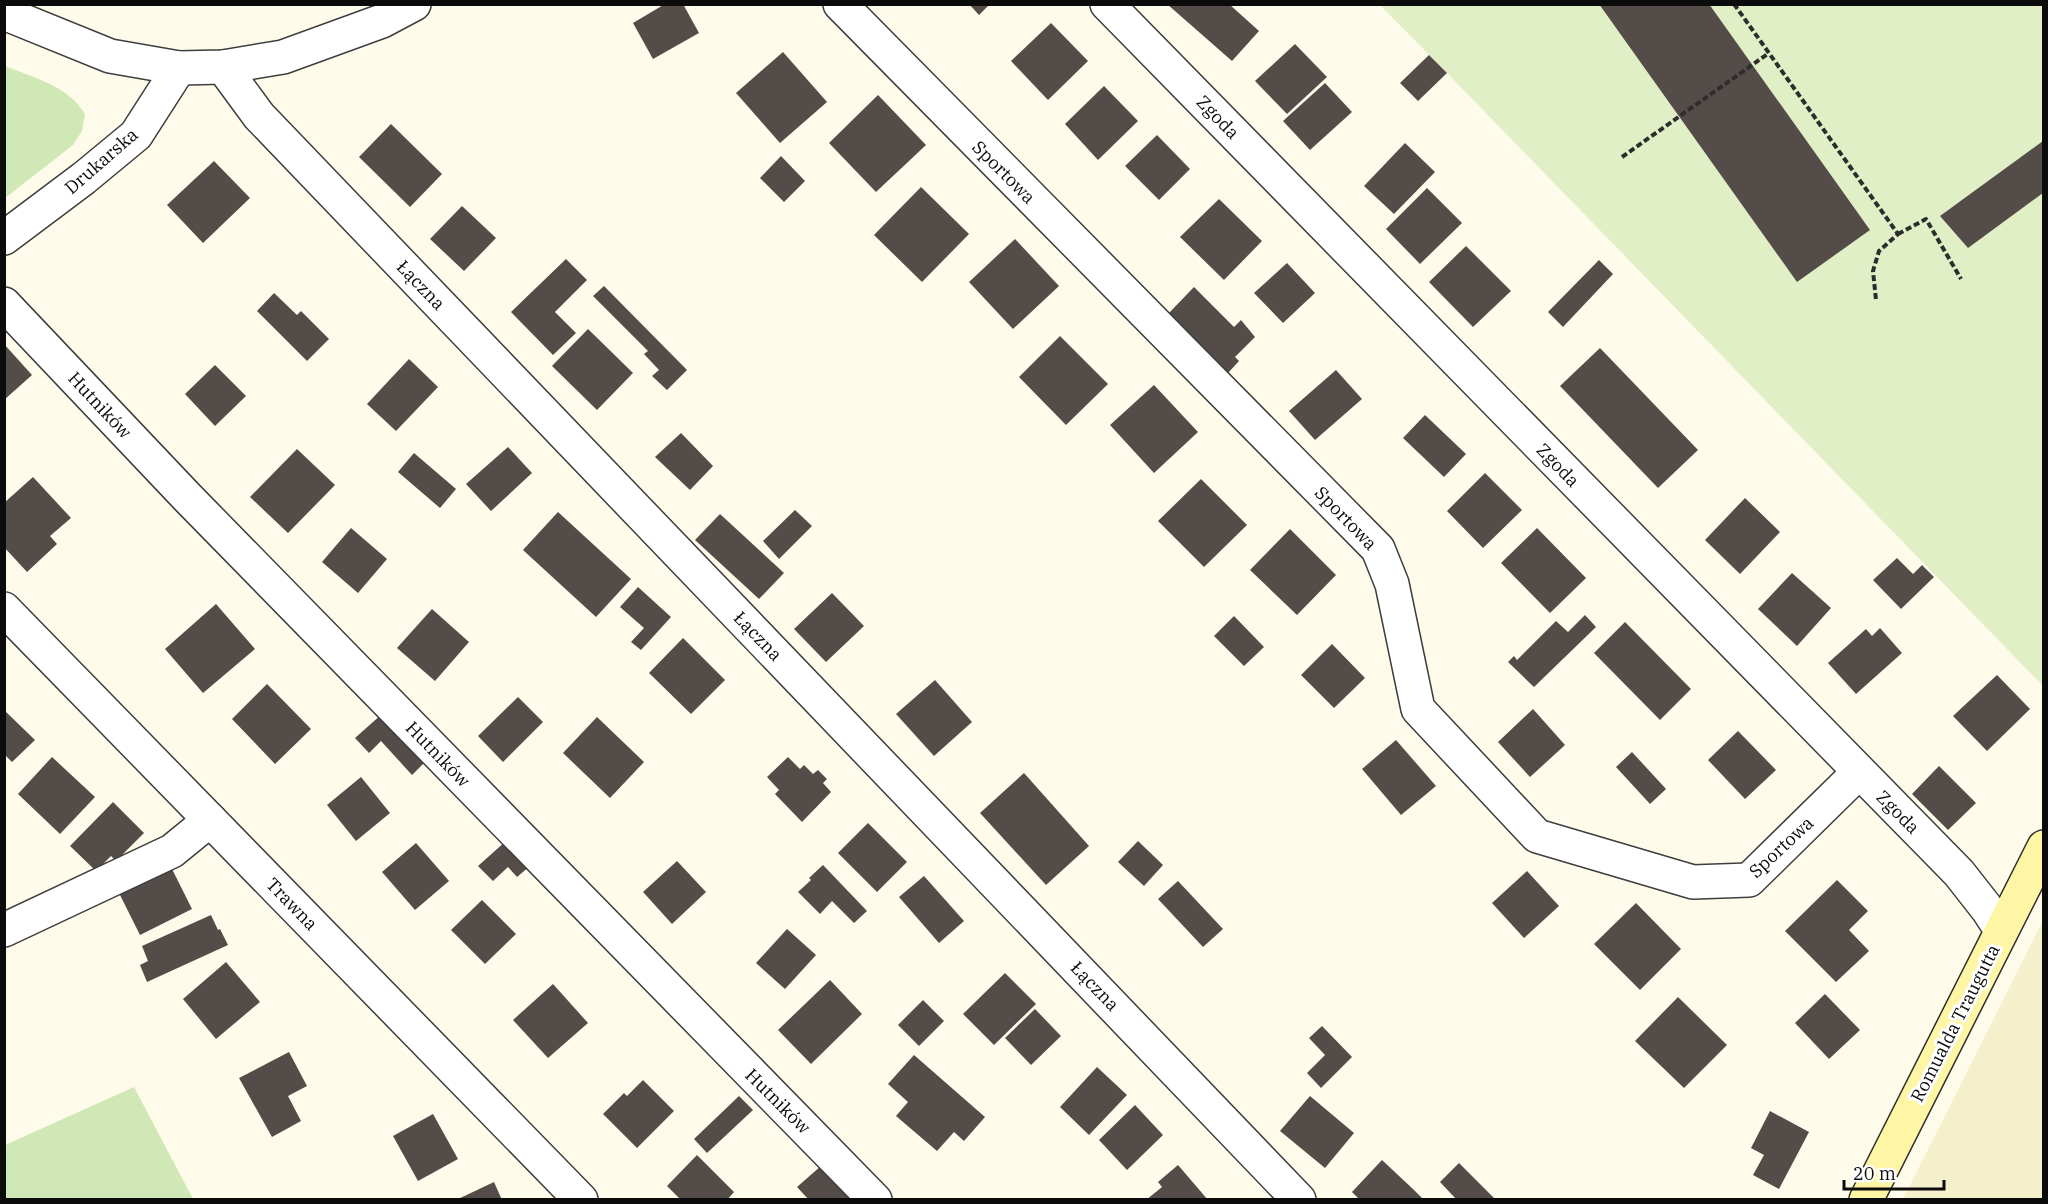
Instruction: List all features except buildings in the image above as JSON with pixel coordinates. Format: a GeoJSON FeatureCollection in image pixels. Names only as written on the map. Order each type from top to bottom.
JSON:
{"type":"FeatureCollection","features":[{"type":"Feature","properties":{"kind":"main road","name":"Romualda Traugutta"},"geometry":{"type":"LineString","coordinates":[[1866,1200],[2043,847]]}},
{"type":"Feature","properties":{"kind":"street"},"geometry":{"type":"LineString","coordinates":[[4,14],[110,56],[179,68],[223,67],[283,57],[382,21],[414,4]]}},
{"type":"Feature","properties":{"kind":"street","name":"Sportowa"},"geometry":{"type":"LineString","coordinates":[[840,4],[1378,549],[1392,584],[1418,709],[1537,836],[1693,882],[1749,880],[1859,772]]}},
{"type":"Feature","properties":{"kind":"street","name":"Zgoda"},"geometry":{"type":"LineString","coordinates":[[1107,4],[1959,873],[2001,930]]}},
{"type":"Feature","properties":{"kind":"street","name":"Łączna"},"geometry":{"type":"LineString","coordinates":[[223,67],[259,116],[1299,1200]]}},
{"type":"Feature","properties":{"kind":"street","name":"Drukarska"},"geometry":{"type":"LineString","coordinates":[[4,238],[84,178],[136,135],[179,68]]}},
{"type":"Feature","properties":{"kind":"street","name":"Hutników"},"geometry":{"type":"LineString","coordinates":[[4,304],[187,497],[875,1200]]}},
{"type":"Feature","properties":{"kind":"street","name":"Trawna"},"geometry":{"type":"LineString","coordinates":[[4,609],[581,1200]]}},
{"type":"Feature","properties":{"kind":"street"},"geometry":{"type":"LineString","coordinates":[[4,930],[172,851],[210,820]]}},
{"type":"Feature","properties":{"kind":"path"},"geometry":{"type":"LineString","coordinates":[[1734,4],[1898,234]]}},
{"type":"Feature","properties":{"kind":"path"},"geometry":{"type":"LineString","coordinates":[[1622,157],[1769,53]]}},
{"type":"Feature","properties":{"kind":"path"},"geometry":{"type":"LineString","coordinates":[[1875,300],[1873,271],[1879,251],[1898,234],[1926,219],[1961,279]]}},
{"type":"Feature","properties":{"kind":"shaded area"},"geometry":{"type":"Polygon","coordinates":[[[2043,921],[2043,1199],[1903,1199],[2043,921]]]}},
{"type":"Feature","properties":{"kind":"green space"},"geometry":{"type":"Polygon","coordinates":[[[1380,5],[2043,5],[2043,686],[1447,73],[1380,5]]]}},
{"type":"Feature","properties":{"kind":"green space"},"geometry":{"type":"Polygon","coordinates":[[[5,66],[50,84],[70,96],[85,114],[82,131],[73,145],[5,198],[5,66]]]}},
{"type":"Feature","properties":{"kind":"green space"},"geometry":{"type":"Polygon","coordinates":[[[134,1087],[193,1199],[5,1199],[5,1145],[134,1087]]]}}]}
